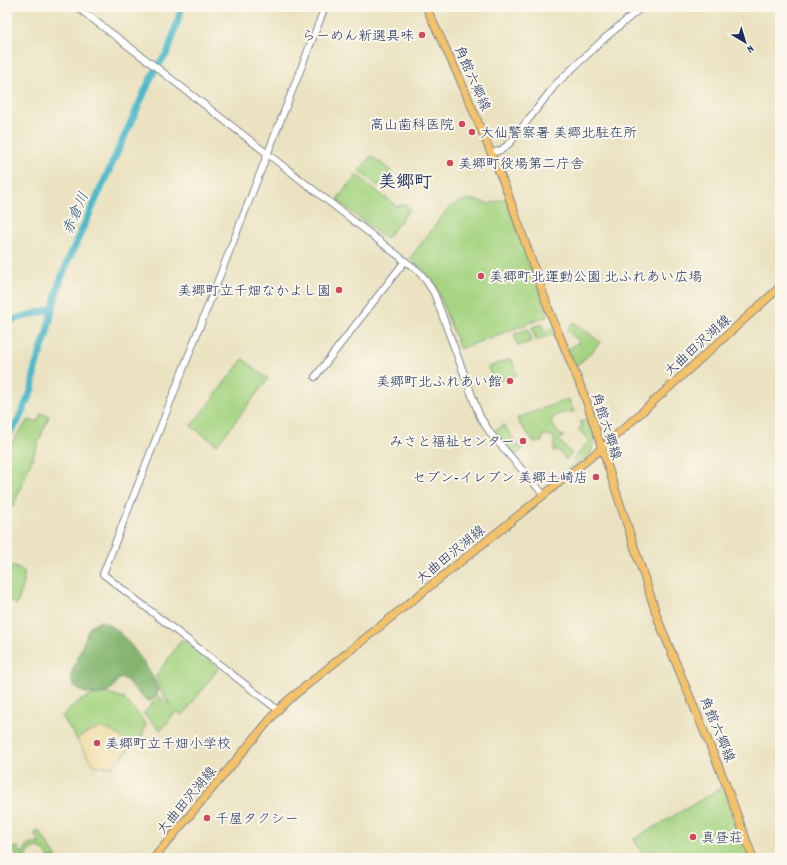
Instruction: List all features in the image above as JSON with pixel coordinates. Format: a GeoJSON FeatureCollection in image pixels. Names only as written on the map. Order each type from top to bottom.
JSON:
{"type":"FeatureCollection","features":[{"type":"Feature","properties":{"kind":"main road","name":"角館六郷線"},"geometry":{"type":"LineString","coordinates":[[426,7],[459,77],[507,191],[549,310],[585,397],[659,622],[725,782],[753,858]]}},
{"type":"Feature","properties":{"kind":"main road","name":"大曲田沢湖線"},"geometry":{"type":"LineString","coordinates":[[154,858],[278,710],[376,629],[601,449],[780,287]]}},
{"type":"Feature","properties":{"kind":"street"},"geometry":{"type":"LineString","coordinates":[[77,7],[405,261],[425,279],[434,293],[480,417],[492,434],[544,495]]}},
{"type":"Feature","properties":{"kind":"street"},"geometry":{"type":"LineString","coordinates":[[278,710],[104,574],[325,7]]}},
{"type":"Feature","properties":{"kind":"street"},"geometry":{"type":"LineString","coordinates":[[492,153],[501,150],[510,144],[556,84],[642,7]]}},
{"type":"Feature","properties":{"kind":"street"},"geometry":{"type":"LineString","coordinates":[[315,377],[405,261]]}},
{"type":"Feature","properties":{"kind":"green space"},"geometry":{"type":"Polygon","coordinates":[[[371,156],[391,172],[379,186],[360,172],[371,156]]]}},
{"type":"Feature","properties":{"kind":"green space"},"geometry":{"type":"Polygon","coordinates":[[[357,175],[396,206],[405,205],[410,209],[386,239],[339,202],[338,198],[357,175]]]}},
{"type":"Feature","properties":{"kind":"green space","name":"美郷町北運動公園 北ふれあい広場"},"geometry":{"type":"Polygon","coordinates":[[[506,198],[548,316],[460,349],[435,284],[410,258],[449,207],[467,200],[474,200],[489,204],[506,198]]]}},
{"type":"Feature","properties":{"kind":"green space"},"geometry":{"type":"Polygon","coordinates":[[[574,322],[600,342],[592,352],[575,367],[567,350],[579,342],[567,330],[574,322]]]}},
{"type":"Feature","properties":{"kind":"green space"},"geometry":{"type":"Polygon","coordinates":[[[542,324],[544,331],[552,328],[554,334],[536,340],[532,327],[542,324]]]}},
{"type":"Feature","properties":{"kind":"green space"},"geometry":{"type":"Polygon","coordinates":[[[528,329],[532,341],[518,346],[514,334],[528,329]]]}},
{"type":"Feature","properties":{"kind":"green space"},"geometry":{"type":"Polygon","coordinates":[[[243,359],[268,379],[217,445],[191,426],[243,359]]]}},
{"type":"Feature","properties":{"kind":"green space"},"geometry":{"type":"Polygon","coordinates":[[[510,359],[510,361],[512,360],[517,375],[494,383],[488,367],[510,359]]]}},
{"type":"Feature","properties":{"kind":"green space"},"geometry":{"type":"Polygon","coordinates":[[[569,399],[574,412],[558,415],[551,422],[558,433],[564,436],[559,440],[572,454],[566,460],[558,450],[554,452],[554,436],[543,435],[542,442],[534,442],[519,423],[517,418],[569,399]]]}},
{"type":"Feature","properties":{"kind":"green space"},"geometry":{"type":"Polygon","coordinates":[[[41,413],[49,416],[13,507],[7,505],[7,449],[28,420],[37,422],[41,413]]]}},
{"type":"Feature","properties":{"kind":"green space"},"geometry":{"type":"Polygon","coordinates":[[[588,419],[595,438],[591,453],[569,471],[567,469],[576,463],[573,459],[590,440],[578,429],[582,427],[580,422],[588,419]]]}},
{"type":"Feature","properties":{"kind":"green space"},"geometry":{"type":"Polygon","coordinates":[[[504,425],[520,449],[523,449],[515,456],[495,431],[504,425]]]}},
{"type":"Feature","properties":{"kind":"green space"},"geometry":{"type":"Polygon","coordinates":[[[9,565],[24,571],[24,583],[17,605],[7,597],[7,566],[9,565]]]}},
{"type":"Feature","properties":{"kind":"green space"},"geometry":{"type":"Polygon","coordinates":[[[101,621],[111,626],[124,637],[152,676],[158,689],[157,695],[150,701],[144,699],[125,679],[122,678],[117,680],[111,689],[98,694],[91,694],[79,690],[75,686],[72,681],[71,674],[89,629],[92,625],[101,621]]]}},
{"type":"Feature","properties":{"kind":"green space"},"geometry":{"type":"Polygon","coordinates":[[[182,639],[219,668],[182,716],[177,711],[161,730],[143,714],[159,696],[170,705],[161,691],[156,676],[182,639]]]}},
{"type":"Feature","properties":{"kind":"green space"},"geometry":{"type":"Polygon","coordinates":[[[108,693],[123,698],[136,711],[146,725],[142,736],[112,767],[93,765],[62,716],[76,703],[92,695],[108,693]]]}},
{"type":"Feature","properties":{"kind":"green space"},"geometry":{"type":"Polygon","coordinates":[[[721,788],[726,791],[751,858],[645,858],[634,839],[721,788]]]}},
{"type":"Feature","properties":{"kind":"green space"},"geometry":{"type":"Polygon","coordinates":[[[39,831],[57,858],[49,858],[43,850],[33,848],[30,850],[26,858],[18,858],[12,849],[17,846],[22,854],[28,845],[40,843],[34,834],[39,831]]]}},
{"type":"Feature","properties":{"kind":"sand"},"geometry":{"type":"Polygon","coordinates":[[[101,728],[118,735],[130,748],[112,767],[93,765],[77,740],[84,734],[101,728]]]}},
{"type":"Feature","properties":{"kind":"waterway","name":"赤倉川"},"geometry":{"type":"LineString","coordinates":[[7,436],[17,423],[32,389],[35,368],[46,336],[58,287],[67,263],[150,80],[156,68],[168,52],[182,7]]}},
{"type":"Feature","properties":{"kind":"waterway"},"geometry":{"type":"LineString","coordinates":[[7,321],[52,309]]}},
{"type":"Feature","properties":{"kind":"place","name":"らーめん新選具味"},"geometry":{"type":"Point","coordinates":[422,35]}},
{"type":"Feature","properties":{"kind":"place","name":"高山歯科医院"},"geometry":{"type":"Point","coordinates":[462,124]}},
{"type":"Feature","properties":{"kind":"place","name":"大仙警察署 美郷北駐在所"},"geometry":{"type":"Point","coordinates":[472,132]}},
{"type":"Feature","properties":{"kind":"place","name":"美郷町役場第二庁舎"},"geometry":{"type":"Point","coordinates":[450,163]}},
{"type":"Feature","properties":{"kind":"place","name":"美郷町北運動公園 北ふれあい広場"},"geometry":{"type":"Point","coordinates":[481,276]}},
{"type":"Feature","properties":{"kind":"place","name":"美郷町立千畑なかよし園"},"geometry":{"type":"Point","coordinates":[339,290]}},
{"type":"Feature","properties":{"kind":"place","name":"美郷町北ふれあい館"},"geometry":{"type":"Point","coordinates":[510,381]}},
{"type":"Feature","properties":{"kind":"place","name":"みさと福祉センター"},"geometry":{"type":"Point","coordinates":[523,441]}},
{"type":"Feature","properties":{"kind":"place","name":"セブン-イレブン 美郷土崎店"},"geometry":{"type":"Point","coordinates":[596,477]}},
{"type":"Feature","properties":{"kind":"place","name":"美郷町立千畑小学校"},"geometry":{"type":"Point","coordinates":[97,743]}},
{"type":"Feature","properties":{"kind":"place","name":"千屋タクシー"},"geometry":{"type":"Point","coordinates":[207,818]}},
{"type":"Feature","properties":{"kind":"place","name":"真昼荘"},"geometry":{"type":"Point","coordinates":[693,837]}},
{"type":"Feature","properties":{"kind":"district","name":"美郷町"},"geometry":{"type":"Point","coordinates":[405,181]}}]}
